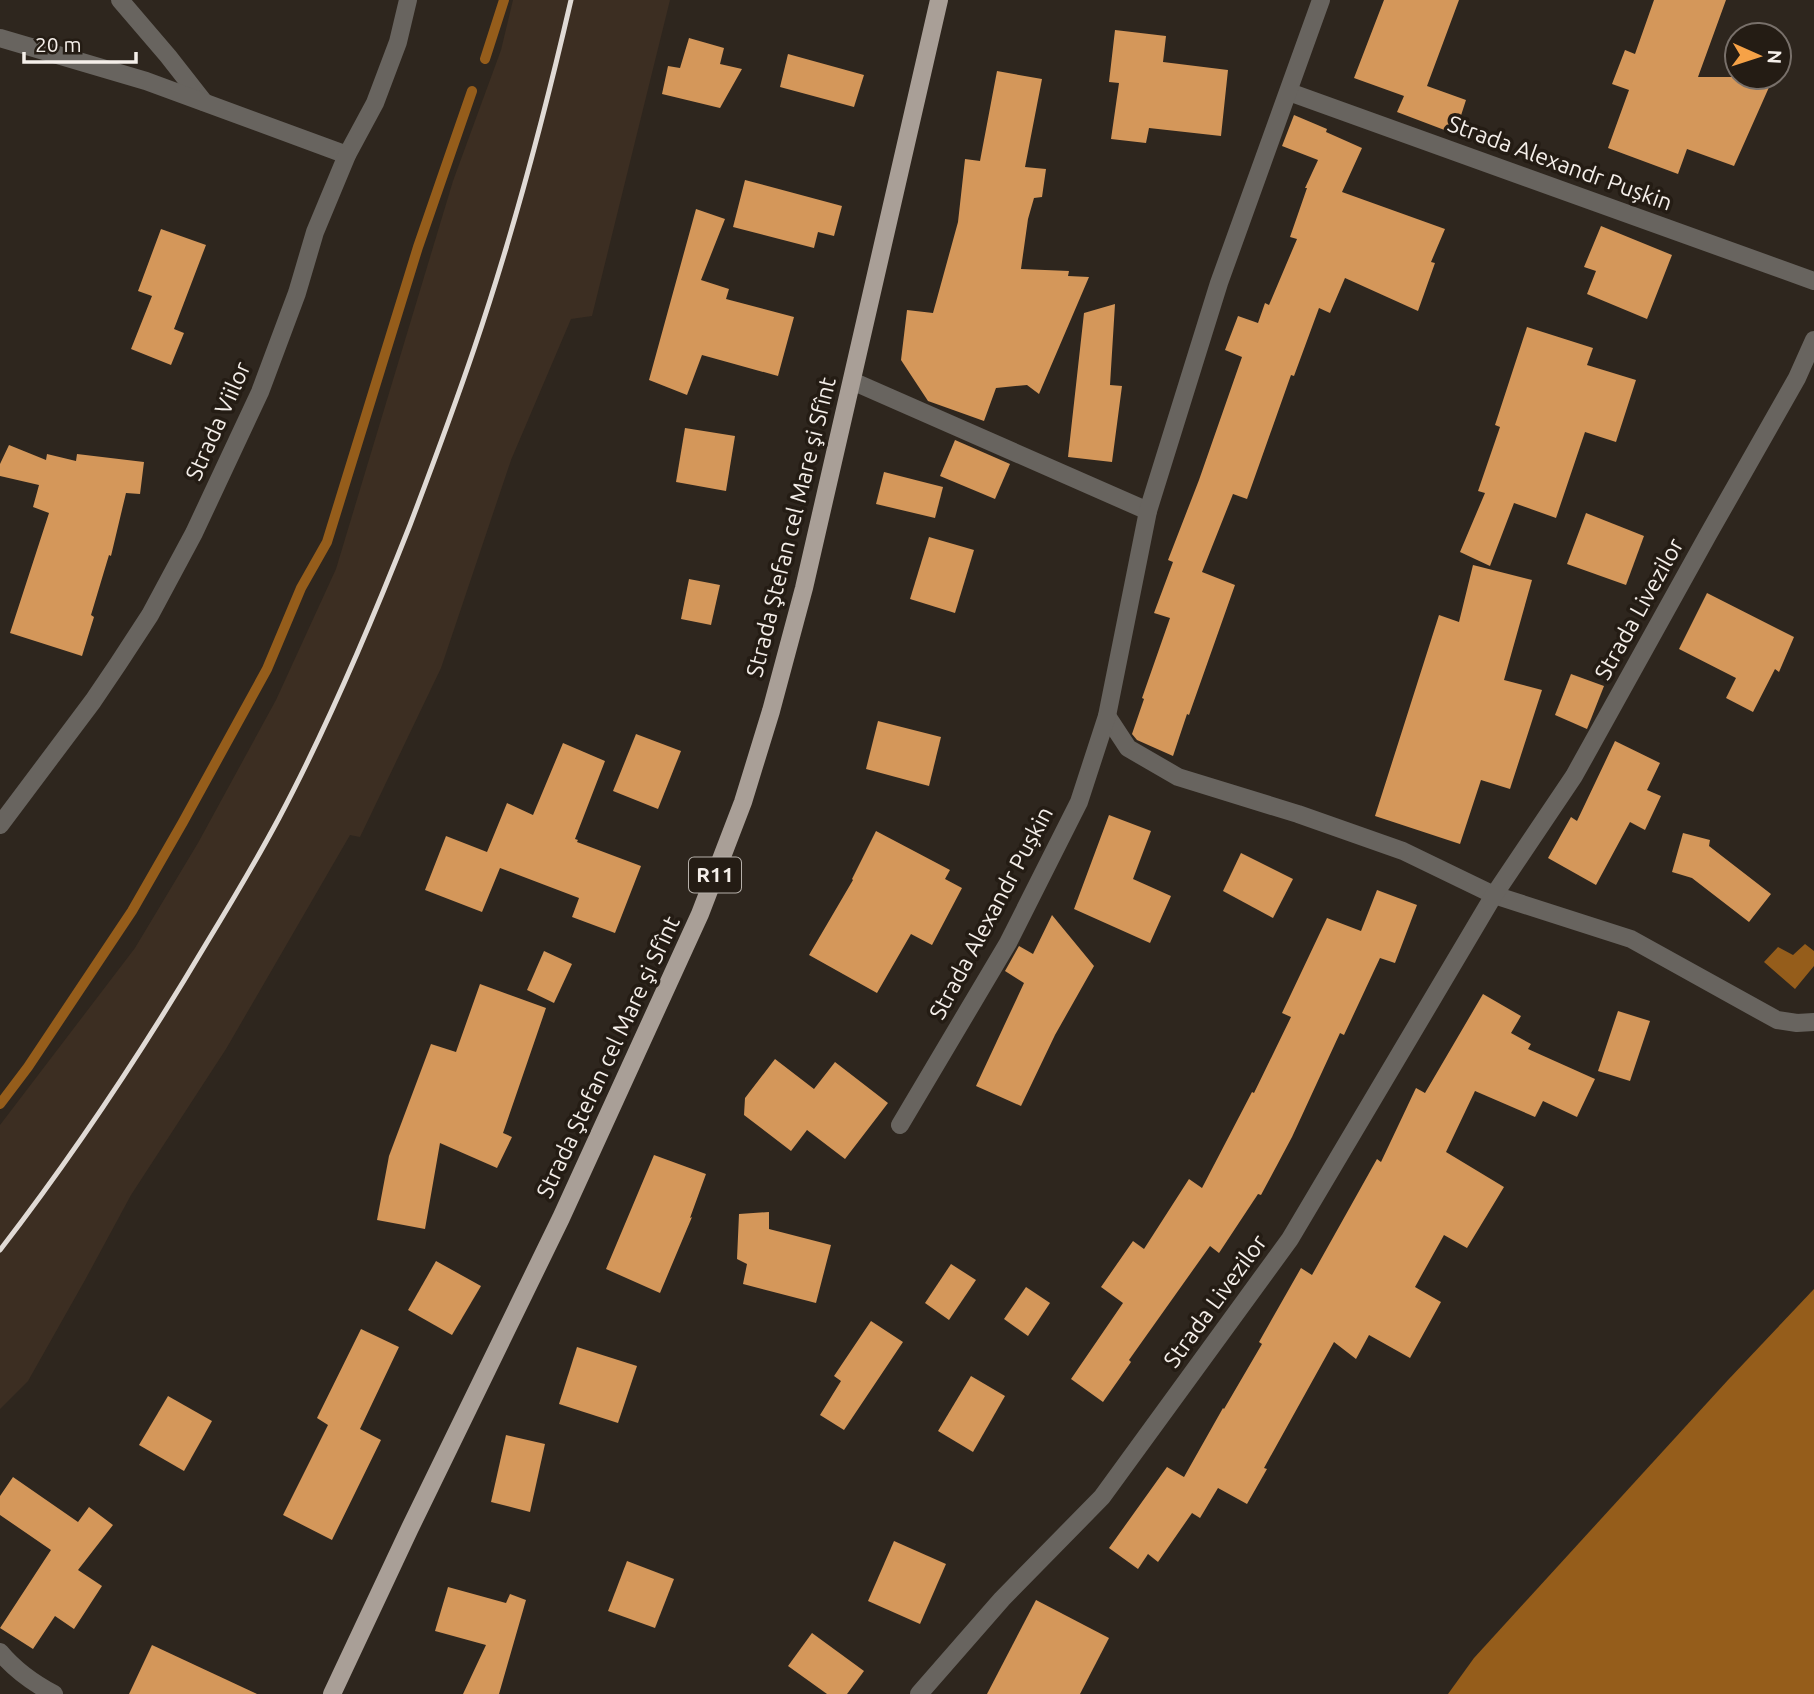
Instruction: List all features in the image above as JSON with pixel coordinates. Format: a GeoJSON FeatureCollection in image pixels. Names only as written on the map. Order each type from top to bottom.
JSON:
{"type":"FeatureCollection","features":[{"type":"Feature","properties":{"kind":"main road","name":"Strada Ştefan cel Mare şi Sfînt"},"geometry":{"type":"LineString","coordinates":[[332,1694],[561,1218],[700,914],[743,802],[804,588],[939,0]]}},
{"type":"Feature","properties":{"kind":"street"},"geometry":{"type":"LineString","coordinates":[[120,0],[204,102]]}},
{"type":"Feature","properties":{"kind":"street","name":"Strada Viilor"},"geometry":{"type":"LineString","coordinates":[[0,825],[118,664],[150,615],[194,533],[260,392],[297,293],[315,232],[346,155],[375,103],[398,42],[408,0]]}},
{"type":"Feature","properties":{"kind":"street","name":"Strada Alexandr Pușkin"},"geometry":{"type":"LineString","coordinates":[[900,1125],[1008,943],[1079,802],[1107,716],[1148,511],[1219,283],[1321,0]]}},
{"type":"Feature","properties":{"kind":"street"},"geometry":{"type":"LineString","coordinates":[[0,38],[146,80],[346,155]]}},
{"type":"Feature","properties":{"kind":"street","name":"Strada Alexandr Pușkin"},"geometry":{"type":"LineString","coordinates":[[1289,92],[1814,281]]}},
{"type":"Feature","properties":{"kind":"street","name":"Strada Livezilor"},"geometry":{"type":"LineString","coordinates":[[919,1694],[1002,1599],[1102,1496],[1290,1239],[1494,895],[1574,776],[1797,378],[1814,340]]}},
{"type":"Feature","properties":{"kind":"street"},"geometry":{"type":"LineString","coordinates":[[852,381],[1148,511]]}},
{"type":"Feature","properties":{"kind":"street"},"geometry":{"type":"LineString","coordinates":[[1107,716],[1128,748],[1178,777],[1298,814],[1402,851],[1494,895],[1631,939],[1777,1020],[1814,1022]]}},
{"type":"Feature","properties":{"kind":"street"},"geometry":{"type":"LineString","coordinates":[[0,1652],[16,1670],[54,1694]]}},
{"type":"Feature","properties":{"kind":"shaded area"},"geometry":{"type":"Polygon","coordinates":[[[513,0],[670,0],[592,316],[571,319],[511,460],[441,668],[360,837],[350,835],[226,1049],[131,1195],[28,1381],[0,1409],[0,1125],[135,948],[198,843],[276,700],[336,569],[453,181],[501,50],[513,0]]]}},
{"type":"Feature","properties":{"kind":"shaded area"},"geometry":{"type":"Polygon","coordinates":[[[1805,944],[1814,951],[1814,966],[1795,989],[1764,962],[1778,947],[1793,955],[1805,944]]]}},
{"type":"Feature","properties":{"kind":"shaded area"},"geometry":{"type":"Polygon","coordinates":[[[1814,1289],[1814,1694],[1448,1694],[1474,1658],[1814,1289]]]}},
{"type":"Feature","properties":{"kind":"building"},"geometry":{"type":"Polygon","coordinates":[[[1384,0],[1459,0],[1427,86],[1466,100],[1455,134],[1397,112],[1404,96],[1354,78],[1384,0]]]}},
{"type":"Feature","properties":{"kind":"building"},"geometry":{"type":"Polygon","coordinates":[[[1654,0],[1726,0],[1698,77],[1723,77],[1723,91],[1767,91],[1734,166],[1687,149],[1678,174],[1608,148],[1629,90],[1612,84],[1625,50],[1635,54],[1654,0]]]}},
{"type":"Feature","properties":{"kind":"building"},"geometry":{"type":"Polygon","coordinates":[[[1115,30],[1166,36],[1163,62],[1228,70],[1221,136],[1149,128],[1146,143],[1111,139],[1119,83],[1109,82],[1115,30]]]}},
{"type":"Feature","properties":{"kind":"building"},"geometry":{"type":"Polygon","coordinates":[[[689,38],[724,48],[720,64],[742,69],[720,108],[662,94],[668,66],[680,68],[689,38]]]}},
{"type":"Feature","properties":{"kind":"building"},"geometry":{"type":"Polygon","coordinates":[[[788,54],[864,75],[854,107],[780,87],[788,54]]]}},
{"type":"Feature","properties":{"kind":"building"},"geometry":{"type":"Polygon","coordinates":[[[997,71],[1042,79],[1025,167],[1046,169],[1042,197],[1034,198],[1028,219],[1021,269],[1069,271],[1068,276],[1089,277],[1039,394],[1027,385],[996,388],[984,421],[928,401],[901,360],[907,310],[933,313],[958,222],[965,159],[980,161],[997,71]]]}},
{"type":"Feature","properties":{"kind":"building"},"geometry":{"type":"Polygon","coordinates":[[[1294,115],[1362,148],[1342,192],[1445,229],[1431,262],[1435,263],[1418,311],[1345,278],[1330,313],[1319,308],[1294,376],[1291,375],[1247,499],[1233,494],[1202,572],[1235,585],[1173,756],[1137,740],[1132,734],[1170,618],[1154,613],[1173,562],[1168,560],[1242,357],[1225,350],[1238,316],[1258,323],[1265,303],[1269,305],[1297,239],[1290,237],[1305,188],[1318,160],[1282,146],[1294,115]]]}},
{"type":"Feature","properties":{"kind":"building"},"geometry":{"type":"Polygon","coordinates":[[[745,180],[842,206],[834,236],[818,232],[814,248],[733,227],[745,180]]]}},
{"type":"Feature","properties":{"kind":"building"},"geometry":{"type":"Polygon","coordinates":[[[696,209],[725,219],[701,280],[729,289],[726,299],[794,317],[778,376],[702,355],[687,395],[649,380],[696,209]]]}},
{"type":"Feature","properties":{"kind":"building"},"geometry":{"type":"Polygon","coordinates":[[[1601,226],[1672,255],[1647,319],[1587,294],[1596,271],[1584,267],[1601,226]]]}},
{"type":"Feature","properties":{"kind":"building"},"geometry":{"type":"Polygon","coordinates":[[[161,229],[206,245],[174,329],[184,333],[171,365],[131,349],[152,296],[138,291],[161,229]]]}},
{"type":"Feature","properties":{"kind":"building"},"geometry":{"type":"Polygon","coordinates":[[[1115,304],[1110,385],[1122,386],[1112,462],[1068,457],[1084,313],[1115,304]]]}},
{"type":"Feature","properties":{"kind":"building"},"geometry":{"type":"Polygon","coordinates":[[[1527,327],[1593,348],[1587,365],[1636,380],[1616,442],[1585,432],[1556,518],[1514,503],[1490,566],[1460,552],[1485,493],[1478,491],[1500,427],[1495,425],[1527,327]]]}},
{"type":"Feature","properties":{"kind":"building"},"geometry":{"type":"Polygon","coordinates":[[[685,428],[735,436],[726,491],[676,482],[685,428]]]}},
{"type":"Feature","properties":{"kind":"building"},"geometry":{"type":"Polygon","coordinates":[[[955,440],[1010,464],[995,499],[940,476],[955,440]]]}},
{"type":"Feature","properties":{"kind":"building"},"geometry":{"type":"Polygon","coordinates":[[[9,445],[46,460],[47,454],[76,461],[77,454],[144,462],[140,494],[126,493],[82,656],[10,633],[49,513],[33,507],[39,485],[0,476],[0,464],[9,445]]]}},
{"type":"Feature","properties":{"kind":"building"},"geometry":{"type":"Polygon","coordinates":[[[884,472],[943,487],[935,518],[876,504],[884,472]]]}},
{"type":"Feature","properties":{"kind":"building"},"geometry":{"type":"Polygon","coordinates":[[[1586,513],[1644,536],[1626,585],[1567,564],[1586,513]]]}},
{"type":"Feature","properties":{"kind":"building"},"geometry":{"type":"Polygon","coordinates":[[[929,537],[974,550],[955,613],[910,599],[929,537]]]}},
{"type":"Feature","properties":{"kind":"building"},"geometry":{"type":"Polygon","coordinates":[[[1473,565],[1532,580],[1504,680],[1542,690],[1510,789],[1481,780],[1460,844],[1375,816],[1439,615],[1459,622],[1473,565]]]}},
{"type":"Feature","properties":{"kind":"building"},"geometry":{"type":"Polygon","coordinates":[[[689,579],[720,585],[711,625],[681,619],[689,579]]]}},
{"type":"Feature","properties":{"kind":"building"},"geometry":{"type":"Polygon","coordinates":[[[1707,593],[1794,637],[1779,672],[1775,669],[1753,712],[1726,698],[1736,678],[1679,649],[1707,593]]]}},
{"type":"Feature","properties":{"kind":"building"},"geometry":{"type":"Polygon","coordinates":[[[1571,674],[1604,686],[1587,729],[1555,715],[1571,674]]]}},
{"type":"Feature","properties":{"kind":"building"},"geometry":{"type":"Polygon","coordinates":[[[878,721],[941,737],[929,786],[866,769],[878,721]]]}},
{"type":"Feature","properties":{"kind":"building"},"geometry":{"type":"Polygon","coordinates":[[[636,734],[681,751],[658,809],[613,791],[636,734]]]}},
{"type":"Feature","properties":{"kind":"building"},"geometry":{"type":"Polygon","coordinates":[[[1615,741],[1660,763],[1647,790],[1661,796],[1645,830],[1630,822],[1596,885],[1548,858],[1571,817],[1577,821],[1615,741]]]}},
{"type":"Feature","properties":{"kind":"building"},"geometry":{"type":"Polygon","coordinates":[[[563,743],[605,761],[575,839],[641,866],[615,933],[572,917],[579,898],[500,868],[482,912],[425,890],[446,836],[487,852],[507,803],[533,815],[563,743]]]}},
{"type":"Feature","properties":{"kind":"building"},"geometry":{"type":"Polygon","coordinates":[[[1109,815],[1151,831],[1133,879],[1171,896],[1150,943],[1074,909],[1109,815]]]}},
{"type":"Feature","properties":{"kind":"building"},"geometry":{"type":"Polygon","coordinates":[[[876,831],[950,870],[945,879],[962,888],[932,945],[911,934],[877,993],[809,955],[853,880],[876,831]]]}},
{"type":"Feature","properties":{"kind":"building"},"geometry":{"type":"Polygon","coordinates":[[[1683,833],[1710,840],[1709,846],[1771,894],[1749,922],[1692,878],[1672,872],[1683,833]]]}},
{"type":"Feature","properties":{"kind":"building"},"geometry":{"type":"Polygon","coordinates":[[[1241,853],[1293,879],[1273,918],[1223,891],[1241,853]]]}},
{"type":"Feature","properties":{"kind":"building"},"geometry":{"type":"Polygon","coordinates":[[[1377,890],[1417,905],[1395,963],[1380,958],[1344,1035],[1340,1033],[1292,1137],[1261,1195],[1258,1194],[1219,1253],[1210,1246],[1129,1360],[1131,1362],[1103,1402],[1071,1379],[1123,1303],[1101,1287],[1133,1241],[1144,1249],[1189,1179],[1202,1188],[1252,1092],[1254,1093],[1291,1017],[1282,1013],[1327,918],[1361,931],[1377,890]]]}},
{"type":"Feature","properties":{"kind":"building"},"geometry":{"type":"Polygon","coordinates":[[[1052,915],[1094,966],[1055,1035],[1021,1106],[976,1086],[1024,983],[1005,971],[1019,946],[1033,954],[1052,915]]]}},
{"type":"Feature","properties":{"kind":"building"},"geometry":{"type":"Polygon","coordinates":[[[544,951],[572,964],[554,1003],[527,990],[544,951]]]}},
{"type":"Feature","properties":{"kind":"building"},"geometry":{"type":"Polygon","coordinates":[[[480,984],[546,1008],[503,1133],[512,1137],[497,1168],[440,1143],[425,1229],[377,1220],[389,1156],[431,1044],[456,1052],[480,984]]]}},
{"type":"Feature","properties":{"kind":"building"},"geometry":{"type":"Polygon","coordinates":[[[1483,994],[1521,1016],[1511,1033],[1531,1044],[1528,1049],[1595,1079],[1577,1117],[1543,1101],[1535,1117],[1475,1091],[1446,1152],[1504,1187],[1467,1248],[1444,1235],[1415,1287],[1441,1302],[1410,1358],[1369,1335],[1356,1359],[1334,1342],[1247,1504],[1218,1488],[1200,1518],[1192,1513],[1158,1562],[1148,1554],[1138,1569],[1109,1548],[1167,1467],[1184,1477],[1262,1344],[1259,1342],[1301,1268],[1312,1275],[1377,1159],[1381,1162],[1416,1088],[1425,1093],[1483,994]]]}},
{"type":"Feature","properties":{"kind":"building"},"geometry":{"type":"Polygon","coordinates":[[[1618,1011],[1650,1021],[1630,1081],[1598,1071],[1618,1011]]]}},
{"type":"Feature","properties":{"kind":"building"},"geometry":{"type":"Polygon","coordinates":[[[775,1059],[814,1089],[835,1062],[888,1103],[845,1159],[807,1130],[791,1151],[744,1115],[745,1098],[775,1059]]]}},
{"type":"Feature","properties":{"kind":"building"},"geometry":{"type":"Polygon","coordinates":[[[654,1155],[706,1174],[690,1218],[692,1217],[660,1293],[606,1269],[654,1155]]]}},
{"type":"Feature","properties":{"kind":"building"},"geometry":{"type":"Polygon","coordinates":[[[769,1212],[769,1229],[831,1245],[816,1303],[743,1284],[747,1264],[737,1259],[739,1214],[769,1212]]]}},
{"type":"Feature","properties":{"kind":"building"},"geometry":{"type":"Polygon","coordinates":[[[436,1261],[481,1286],[452,1335],[408,1310],[436,1261]]]}},
{"type":"Feature","properties":{"kind":"building"},"geometry":{"type":"Polygon","coordinates":[[[951,1264],[976,1280],[949,1320],[925,1303],[951,1264]]]}},
{"type":"Feature","properties":{"kind":"building"},"geometry":{"type":"Polygon","coordinates":[[[1026,1287],[1050,1303],[1028,1336],[1004,1319],[1026,1287]]]}},
{"type":"Feature","properties":{"kind":"building"},"geometry":{"type":"Polygon","coordinates":[[[871,1321],[903,1342],[844,1430],[820,1415],[841,1381],[834,1376],[871,1321]]]}},
{"type":"Feature","properties":{"kind":"building"},"geometry":{"type":"Polygon","coordinates":[[[361,1329],[399,1347],[360,1429],[381,1440],[332,1540],[283,1515],[328,1425],[317,1418],[361,1329]]]}},
{"type":"Feature","properties":{"kind":"building"},"geometry":{"type":"Polygon","coordinates":[[[577,1347],[637,1366],[618,1423],[559,1404],[577,1347]]]}},
{"type":"Feature","properties":{"kind":"building"},"geometry":{"type":"Polygon","coordinates":[[[971,1376],[1005,1396],[973,1452],[938,1431],[971,1376]]]}},
{"type":"Feature","properties":{"kind":"building"},"geometry":{"type":"Polygon","coordinates":[[[168,1396],[212,1421],[184,1471],[139,1445],[168,1396]]]}},
{"type":"Feature","properties":{"kind":"building"},"geometry":{"type":"Polygon","coordinates":[[[506,1435],[545,1444],[530,1512],[491,1502],[506,1435]]]}},
{"type":"Feature","properties":{"kind":"building"},"geometry":{"type":"Polygon","coordinates":[[[13,1477],[78,1522],[89,1507],[113,1525],[78,1570],[102,1586],[74,1629],[55,1616],[33,1649],[0,1628],[51,1550],[0,1515],[0,1496],[13,1477]]]}},
{"type":"Feature","properties":{"kind":"building"},"geometry":{"type":"Polygon","coordinates":[[[894,1541],[946,1564],[920,1624],[868,1601],[894,1541]]]}},
{"type":"Feature","properties":{"kind":"building"},"geometry":{"type":"Polygon","coordinates":[[[627,1561],[674,1579],[655,1628],[608,1611],[627,1561]]]}},
{"type":"Feature","properties":{"kind":"building"},"geometry":{"type":"Polygon","coordinates":[[[448,1587],[506,1603],[510,1594],[526,1600],[499,1694],[463,1694],[486,1645],[435,1631],[448,1587]]]}},
{"type":"Feature","properties":{"kind":"building"},"geometry":{"type":"Polygon","coordinates":[[[1036,1600],[1109,1638],[1080,1694],[987,1694],[1036,1600]]]}},
{"type":"Feature","properties":{"kind":"building"},"geometry":{"type":"Polygon","coordinates":[[[812,1633],[864,1671],[847,1694],[827,1694],[788,1666],[812,1633]]]}},
{"type":"Feature","properties":{"kind":"building"},"geometry":{"type":"Polygon","coordinates":[[[152,1645],[257,1694],[129,1694],[152,1645]]]}},
{"type":"Feature","properties":{"kind":"waterway"},"geometry":{"type":"LineString","coordinates":[[485,59],[504,0]]}},
{"type":"Feature","properties":{"kind":"waterway"},"geometry":{"type":"LineString","coordinates":[[0,1104],[28,1067],[132,911],[267,669],[301,588],[327,542],[418,247],[472,91]]}},
{"type":"Feature","properties":{"kind":"railway"},"geometry":{"type":"LineString","coordinates":[[0,1250],[82,1139],[182,984],[270,834],[332,710],[410,525],[474,349],[527,175],[571,0]]}}]}
